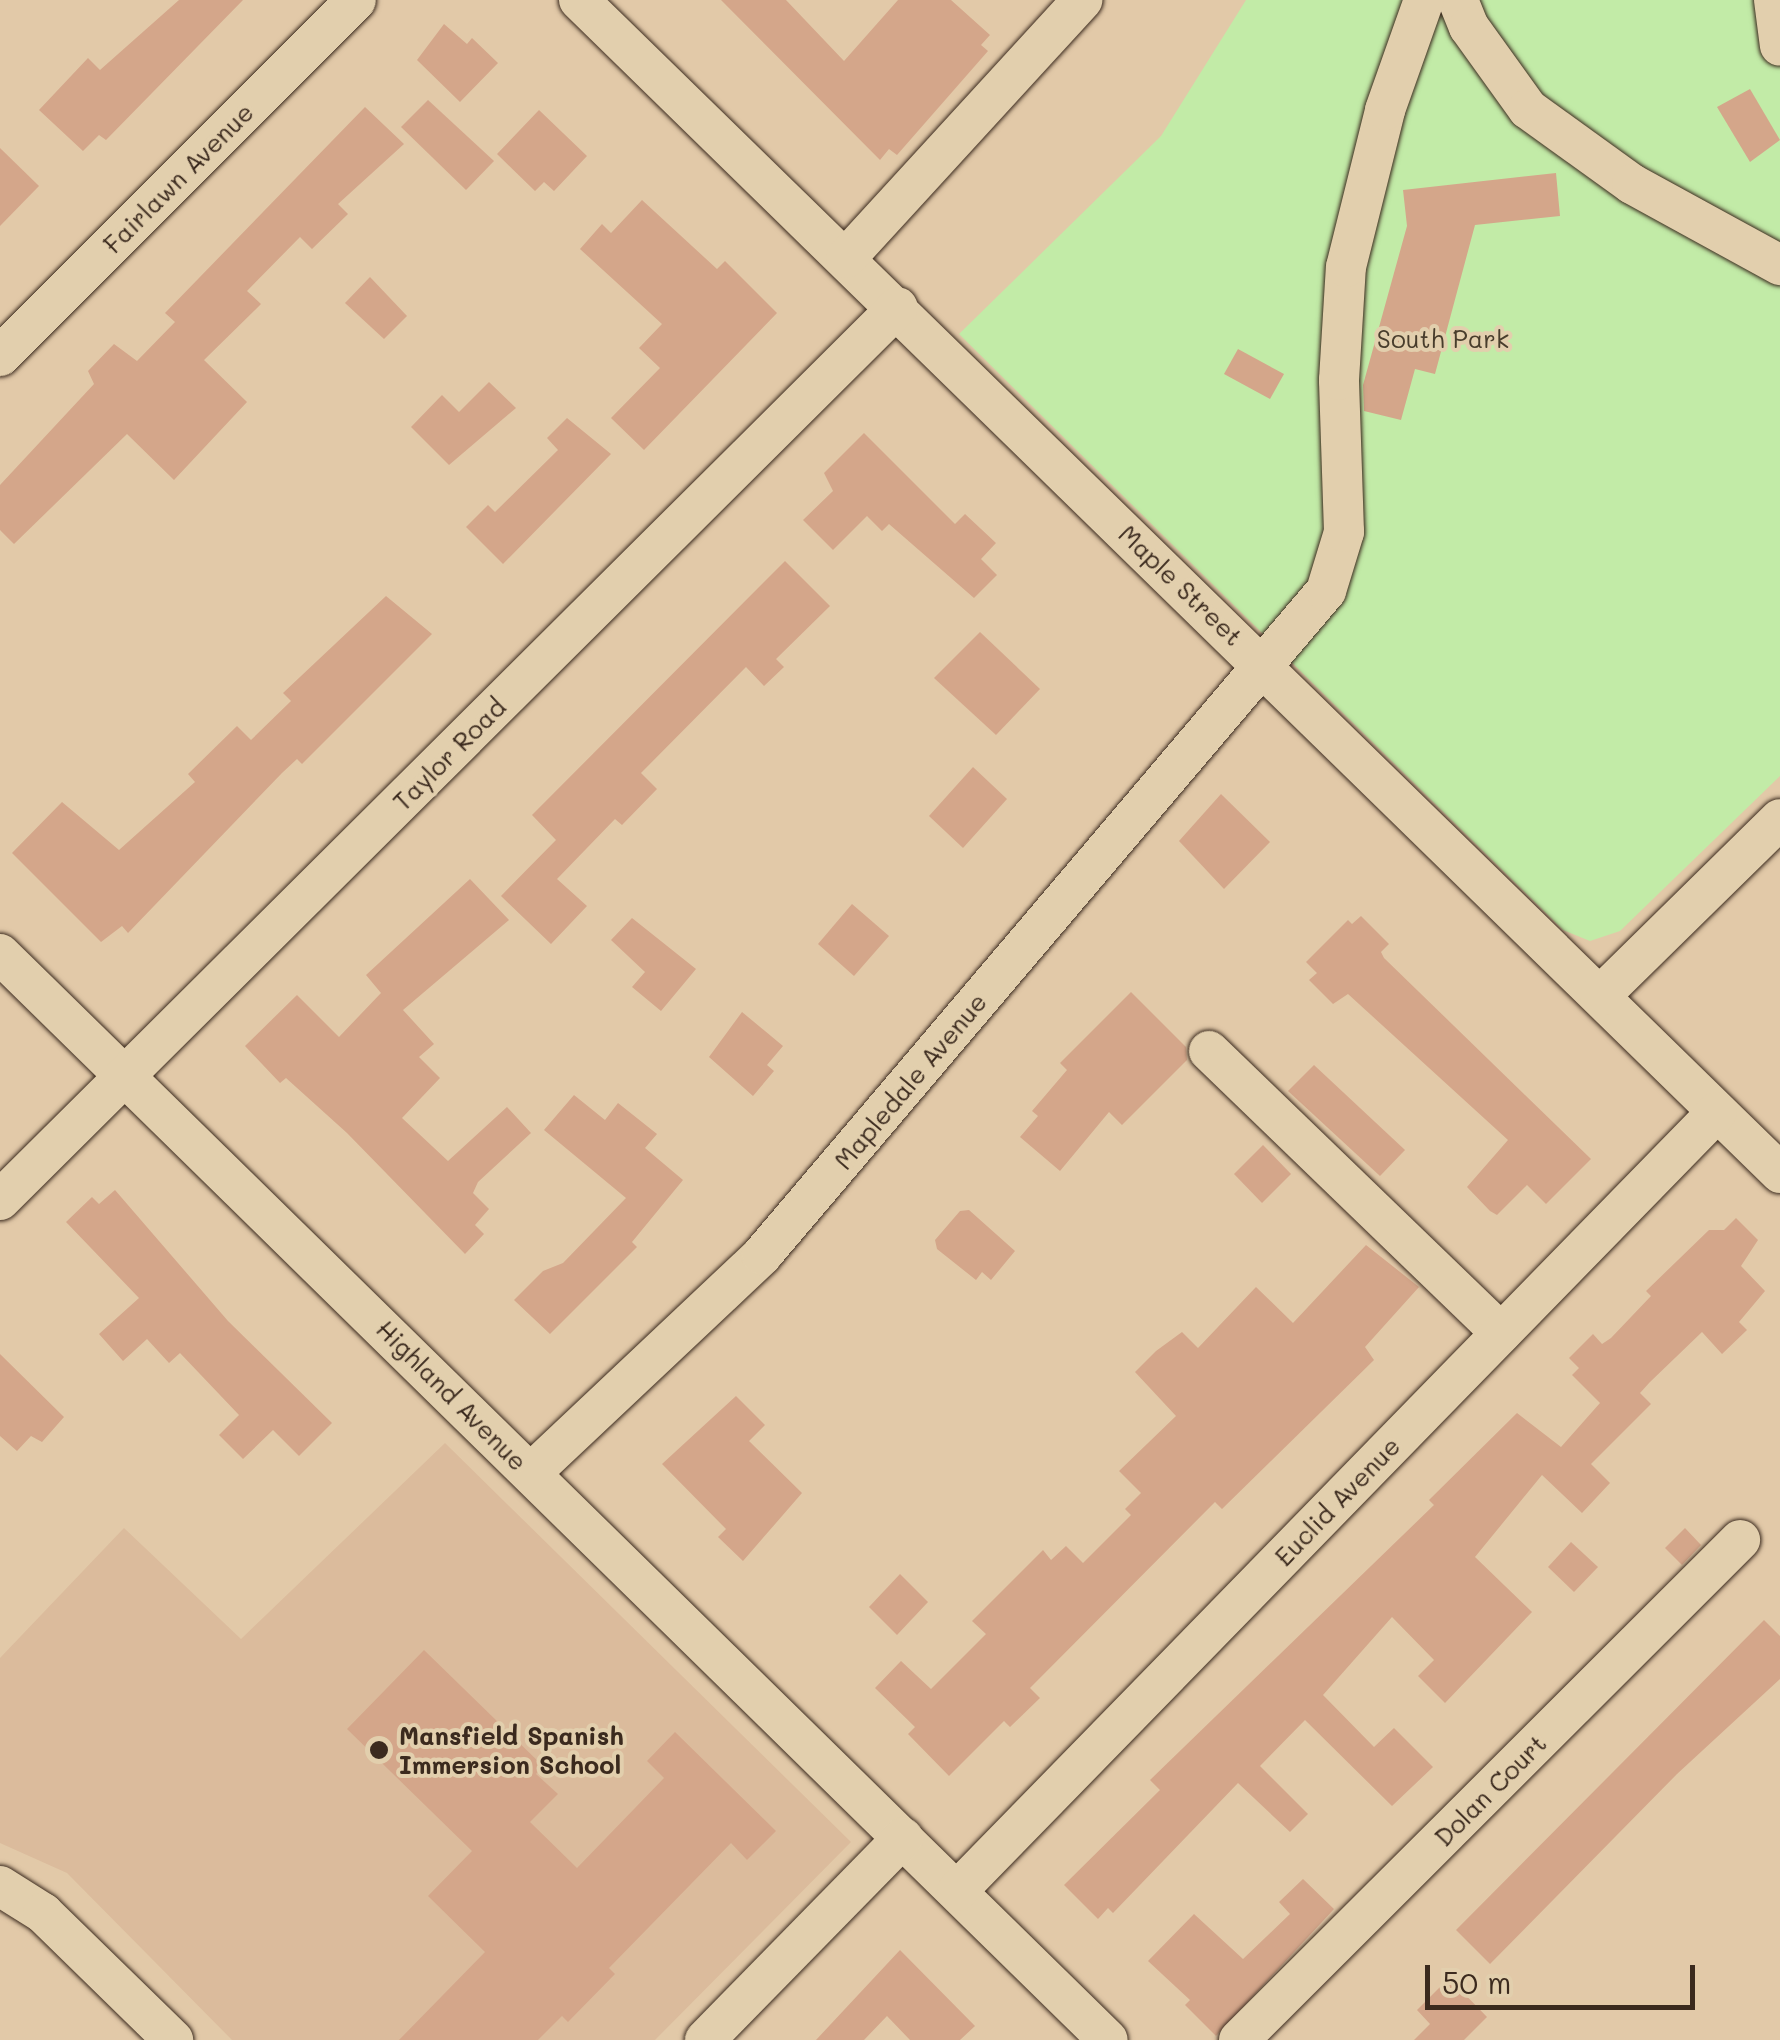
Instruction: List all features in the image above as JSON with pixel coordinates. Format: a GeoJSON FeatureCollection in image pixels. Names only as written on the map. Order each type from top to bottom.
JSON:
{"type":"FeatureCollection","features":[{"type":"Feature","properties":{"kind":"street","name":"Fairlawn Avenue"},"geometry":{"type":"LineString","coordinates":[[0,356],[356,0]]}},
{"type":"Feature","properties":{"kind":"street","name":"Mapledale Avenue"},"geometry":{"type":"LineString","coordinates":[[532,1473],[762,1255],[1260,662],[1316,605],[1340,553],[1346,267],[1386,110],[1424,0]]}},
{"type":"Feature","properties":{"kind":"street"},"geometry":{"type":"LineString","coordinates":[[1458,0],[1469,27],[1528,109],[1632,184],[1780,264]]}},
{"type":"Feature","properties":{"kind":"street"},"geometry":{"type":"LineString","coordinates":[[1774,0],[1780,46]]}},
{"type":"Feature","properties":{"kind":"street"},"geometry":{"type":"LineString","coordinates":[[846,258],[1080,1]]}},
{"type":"Feature","properties":{"kind":"street","name":"Maple Street"},"geometry":{"type":"LineString","coordinates":[[590,4],[1780,1173]]}},
{"type":"Feature","properties":{"kind":"street","name":"Taylor Road"},"geometry":{"type":"LineString","coordinates":[[0,1200],[898,307]]}},
{"type":"Feature","properties":{"kind":"street"},"geometry":{"type":"LineString","coordinates":[[1600,996],[1780,819]]}},
{"type":"Feature","properties":{"kind":"street","name":"Highland Avenue"},"geometry":{"type":"LineString","coordinates":[[0,954],[127,1074],[956,1890]]}},
{"type":"Feature","properties":{"kind":"street"},"geometry":{"type":"LineString","coordinates":[[1209,1051],[1502,1333]]}},
{"type":"Feature","properties":{"kind":"street","name":"Euclid Avenue"},"geometry":{"type":"LineString","coordinates":[[956,1890],[1718,1112]]}},
{"type":"Feature","properties":{"kind":"street","name":"Dolan Court"},"geometry":{"type":"LineString","coordinates":[[1239,2040],[1740,1540]]}},
{"type":"Feature","properties":{"kind":"street"},"geometry":{"type":"LineString","coordinates":[[705,2040],[903,1838]]}},
{"type":"Feature","properties":{"kind":"street"},"geometry":{"type":"LineString","coordinates":[[0,1886],[44,1914],[173,2040]]}},
{"type":"Feature","properties":{"kind":"street"},"geometry":{"type":"LineString","coordinates":[[956,1890],[1108,2040]]}},
{"type":"Feature","properties":{"kind":"shaded area","name":"Mansfield Spanish Immersion School"},"geometry":{"type":"Polygon","coordinates":[[[445,1443],[851,1842],[655,2040],[232,2040],[67,1873],[0,1843],[0,1658],[124,1528],[241,1639],[445,1443]]]}},
{"type":"Feature","properties":{"kind":"green space","name":"South Park"},"geometry":{"type":"Polygon","coordinates":[[[1246,0],[1780,0],[1780,776],[1620,931],[1590,941],[1563,930],[959,334],[1161,136],[1246,0]]]}},
{"type":"Feature","properties":{"kind":"building"},"geometry":{"type":"Polygon","coordinates":[[[179,0],[243,0],[106,140],[99,135],[83,151],[39,110],[88,58],[100,70],[179,0]]]}},
{"type":"Feature","properties":{"kind":"building"},"geometry":{"type":"Polygon","coordinates":[[[721,0],[786,0],[844,61],[898,0],[951,0],[990,35],[981,45],[988,51],[897,155],[889,149],[880,160],[721,0]]]}},
{"type":"Feature","properties":{"kind":"building"},"geometry":{"type":"Polygon","coordinates":[[[444,24],[467,44],[472,38],[498,63],[460,102],[417,60],[444,24]]]}},
{"type":"Feature","properties":{"kind":"building"},"geometry":{"type":"Polygon","coordinates":[[[1750,89],[1780,140],[1750,162],[1717,107],[1750,89]]]}},
{"type":"Feature","properties":{"kind":"building"},"geometry":{"type":"Polygon","coordinates":[[[428,100],[494,161],[466,190],[401,127],[428,100]]]}},
{"type":"Feature","properties":{"kind":"building"},"geometry":{"type":"Polygon","coordinates":[[[365,107],[404,144],[338,204],[348,214],[312,249],[300,237],[247,291],[261,304],[204,360],[247,402],[174,480],[127,434],[14,544],[0,530],[0,485],[94,384],[88,371],[114,344],[137,361],[175,322],[165,313],[365,107]]]}},
{"type":"Feature","properties":{"kind":"building"},"geometry":{"type":"Polygon","coordinates":[[[539,110],[587,156],[554,191],[544,182],[535,191],[497,154],[539,110]]]}},
{"type":"Feature","properties":{"kind":"building"},"geometry":{"type":"Polygon","coordinates":[[[0,148],[39,186],[0,226],[0,148]]]}},
{"type":"Feature","properties":{"kind":"building"},"geometry":{"type":"Polygon","coordinates":[[[1556,173],[1560,216],[1475,225],[1435,374],[1415,369],[1401,420],[1364,411],[1363,385],[1407,226],[1403,190],[1556,173]]]}},
{"type":"Feature","properties":{"kind":"building"},"geometry":{"type":"Polygon","coordinates":[[[642,200],[717,269],[725,261],[777,313],[644,450],[611,418],[660,368],[639,348],[662,324],[580,249],[602,224],[611,233],[642,200]]]}},
{"type":"Feature","properties":{"kind":"building"},"geometry":{"type":"Polygon","coordinates":[[[370,277],[407,316],[384,339],[345,303],[370,277]]]}},
{"type":"Feature","properties":{"kind":"building"},"geometry":{"type":"Polygon","coordinates":[[[1238,349],[1284,374],[1270,399],[1224,374],[1238,349]]]}},
{"type":"Feature","properties":{"kind":"building"},"geometry":{"type":"Polygon","coordinates":[[[489,382],[516,408],[449,465],[411,427],[442,395],[459,412],[489,382]]]}},
{"type":"Feature","properties":{"kind":"building"},"geometry":{"type":"Polygon","coordinates":[[[567,418],[611,454],[503,564],[466,527],[488,505],[495,512],[558,450],[547,438],[567,418]]]}},
{"type":"Feature","properties":{"kind":"building"},"geometry":{"type":"Polygon","coordinates":[[[864,433],[955,524],[965,514],[996,543],[981,559],[997,575],[974,598],[889,524],[882,531],[867,516],[833,550],[803,520],[833,491],[824,473],[864,433]]]}},
{"type":"Feature","properties":{"kind":"building"},"geometry":{"type":"Polygon","coordinates":[[[785,561],[830,606],[776,659],[784,667],[764,686],[746,667],[641,773],[657,789],[622,825],[615,819],[557,879],[587,906],[551,944],[501,896],[556,840],[532,815],[785,561]]]}},
{"type":"Feature","properties":{"kind":"building"},"geometry":{"type":"Polygon","coordinates":[[[386,596],[432,634],[302,764],[297,759],[282,773],[128,933],[122,926],[101,942],[12,853],[62,802],[119,850],[195,782],[188,774],[237,726],[251,740],[291,701],[283,693],[386,596]]]}},
{"type":"Feature","properties":{"kind":"building"},"geometry":{"type":"Polygon","coordinates":[[[980,632],[1040,689],[996,735],[934,678],[980,632]]]}},
{"type":"Feature","properties":{"kind":"building"},"geometry":{"type":"Polygon","coordinates":[[[973,767],[1007,799],[963,848],[929,816],[973,767]]]}},
{"type":"Feature","properties":{"kind":"building"},"geometry":{"type":"Polygon","coordinates":[[[1221,794],[1270,842],[1224,889],[1179,841],[1221,794]]]}},
{"type":"Feature","properties":{"kind":"building"},"geometry":{"type":"Polygon","coordinates":[[[470,879],[509,920],[403,1010],[434,1044],[419,1057],[440,1078],[402,1118],[448,1161],[507,1107],[531,1133],[478,1182],[473,1193],[489,1209],[475,1225],[484,1234],[465,1254],[347,1133],[286,1078],[280,1083],[245,1046],[297,995],[339,1037],[381,993],[366,975],[470,879]]]}},
{"type":"Feature","properties":{"kind":"building"},"geometry":{"type":"Polygon","coordinates":[[[852,904],[889,936],[854,976],[818,944],[852,904]]]}},
{"type":"Feature","properties":{"kind":"building"},"geometry":{"type":"Polygon","coordinates":[[[1361,916],[1389,944],[1381,952],[1384,958],[1591,1159],[1546,1204],[1527,1185],[1497,1215],[1490,1211],[1467,1187],[1508,1140],[1348,994],[1333,1004],[1309,980],[1317,973],[1306,962],[1348,920],[1352,924],[1361,916]]]}},
{"type":"Feature","properties":{"kind":"building"},"geometry":{"type":"Polygon","coordinates":[[[632,918],[696,969],[661,1011],[632,987],[645,972],[611,940],[632,918]]]}},
{"type":"Feature","properties":{"kind":"building"},"geometry":{"type":"Polygon","coordinates":[[[1131,992],[1186,1047],[1187,1060],[1122,1125],[1109,1112],[1060,1171],[1020,1137],[1038,1116],[1032,1111],[1067,1070],[1060,1063],[1131,992]]]}},
{"type":"Feature","properties":{"kind":"building"},"geometry":{"type":"Polygon","coordinates":[[[742,1012],[783,1046],[767,1065],[774,1071],[753,1096],[709,1057],[742,1012]]]}},
{"type":"Feature","properties":{"kind":"building"},"geometry":{"type":"Polygon","coordinates":[[[1314,1065],[1405,1150],[1380,1176],[1288,1091],[1314,1065]]]}},
{"type":"Feature","properties":{"kind":"building"},"geometry":{"type":"Polygon","coordinates":[[[574,1095],[605,1120],[618,1103],[657,1134],[645,1148],[683,1180],[632,1242],[637,1247],[550,1334],[514,1300],[543,1271],[563,1263],[626,1198],[544,1130],[574,1095]]]}},
{"type":"Feature","properties":{"kind":"building"},"geometry":{"type":"Polygon","coordinates":[[[1263,1145],[1291,1174],[1262,1203],[1234,1174],[1263,1145]]]}},
{"type":"Feature","properties":{"kind":"building"},"geometry":{"type":"Polygon","coordinates":[[[115,1190],[228,1321],[332,1423],[299,1456],[273,1430],[243,1459],[219,1435],[239,1415],[180,1353],[169,1363],[147,1339],[123,1361],[99,1334],[139,1298],[66,1222],[92,1197],[99,1204],[115,1190]]]}},
{"type":"Feature","properties":{"kind":"building"},"geometry":{"type":"Polygon","coordinates":[[[969,1210],[1015,1251],[991,1280],[982,1272],[976,1280],[937,1249],[935,1240],[960,1211],[969,1210]]]}},
{"type":"Feature","properties":{"kind":"building"},"geometry":{"type":"Polygon","coordinates":[[[1736,1218],[1758,1240],[1741,1266],[1765,1291],[1739,1322],[1747,1330],[1722,1354],[1702,1332],[1640,1393],[1651,1404],[1591,1464],[1610,1483],[1582,1513],[1542,1475],[1475,1557],[1532,1612],[1445,1703],[1418,1676],[1434,1660],[1392,1617],[1323,1695],[1374,1747],[1394,1728],[1433,1767],[1392,1806],[1305,1720],[1260,1766],[1308,1814],[1290,1832],[1238,1783],[1113,1913],[1108,1908],[1098,1919],[1064,1885],[1160,1790],[1150,1780],[1434,1505],[1429,1500],[1517,1413],[1561,1447],[1600,1403],[1572,1375],[1579,1368],[1569,1358],[1593,1334],[1602,1344],[1611,1338],[1651,1296],[1646,1291],[1709,1230],[1724,1230],[1736,1218]]]}},
{"type":"Feature","properties":{"kind":"building"},"geometry":{"type":"Polygon","coordinates":[[[1366,1245],[1419,1287],[1365,1347],[1374,1360],[1222,1509],[1215,1502],[1030,1688],[1040,1698],[1010,1727],[1004,1721],[949,1776],[908,1734],[915,1727],[875,1688],[901,1661],[931,1689],[986,1634],[972,1621],[1043,1550],[1051,1560],[1066,1546],[1083,1563],[1131,1515],[1125,1509],[1141,1493],[1119,1471],[1176,1416],[1135,1372],[1156,1351],[1182,1332],[1198,1348],[1256,1287],[1293,1323],[1366,1245]]]}},
{"type":"Feature","properties":{"kind":"building"},"geometry":{"type":"Polygon","coordinates":[[[0,1354],[64,1417],[42,1442],[31,1436],[17,1451],[0,1436],[0,1354]]]}},
{"type":"Feature","properties":{"kind":"building"},"geometry":{"type":"Polygon","coordinates":[[[736,1396],[765,1425],[749,1441],[802,1493],[743,1561],[718,1537],[726,1529],[662,1464],[736,1396]]]}},
{"type":"Feature","properties":{"kind":"building"},"geometry":{"type":"Polygon","coordinates":[[[1685,1528],[1701,1545],[1682,1565],[1665,1548],[1685,1528]]]}},
{"type":"Feature","properties":{"kind":"building"},"geometry":{"type":"Polygon","coordinates":[[[1571,1542],[1598,1567],[1574,1592],[1548,1567],[1571,1542]]]}},
{"type":"Feature","properties":{"kind":"building"},"geometry":{"type":"Polygon","coordinates":[[[900,1574],[928,1602],[897,1635],[869,1607],[900,1574]]]}},
{"type":"Feature","properties":{"kind":"building"},"geometry":{"type":"Polygon","coordinates":[[[1764,1620],[1780,1636],[1780,1679],[1677,1774],[1490,1964],[1456,1930],[1764,1620]]]}},
{"type":"Feature","properties":{"kind":"building"},"geometry":{"type":"Polygon","coordinates":[[[424,1650],[543,1766],[536,1774],[558,1794],[530,1822],[577,1868],[664,1778],[647,1761],[675,1732],[776,1831],[747,1860],[731,1843],[609,1968],[615,1974],[568,2022],[562,2016],[538,2040],[399,2040],[485,1952],[428,1896],[472,1851],[347,1729],[424,1650]]]}},
{"type":"Feature","properties":{"kind":"building"},"geometry":{"type":"Polygon","coordinates":[[[1303,1879],[1334,1909],[1216,2036],[1185,2005],[1190,2000],[1148,1961],[1194,1914],[1243,1959],[1290,1914],[1279,1902],[1303,1879]]]}},
{"type":"Feature","properties":{"kind":"building"},"geometry":{"type":"Polygon","coordinates":[[[900,1950],[975,2026],[960,2040],[910,2040],[887,2016],[864,2040],[816,2040],[900,1950]]]}},
{"type":"Feature","properties":{"kind":"building"},"geometry":{"type":"Polygon","coordinates":[[[1449,1978],[1487,2017],[1464,2040],[1414,2040],[1430,2024],[1417,2010],[1449,1978]]]}},
{"type":"Feature","properties":{"kind":"place","name":"Mansfield Spanish Immersion School"},"geometry":{"type":"Point","coordinates":[379,1750]}}]}
